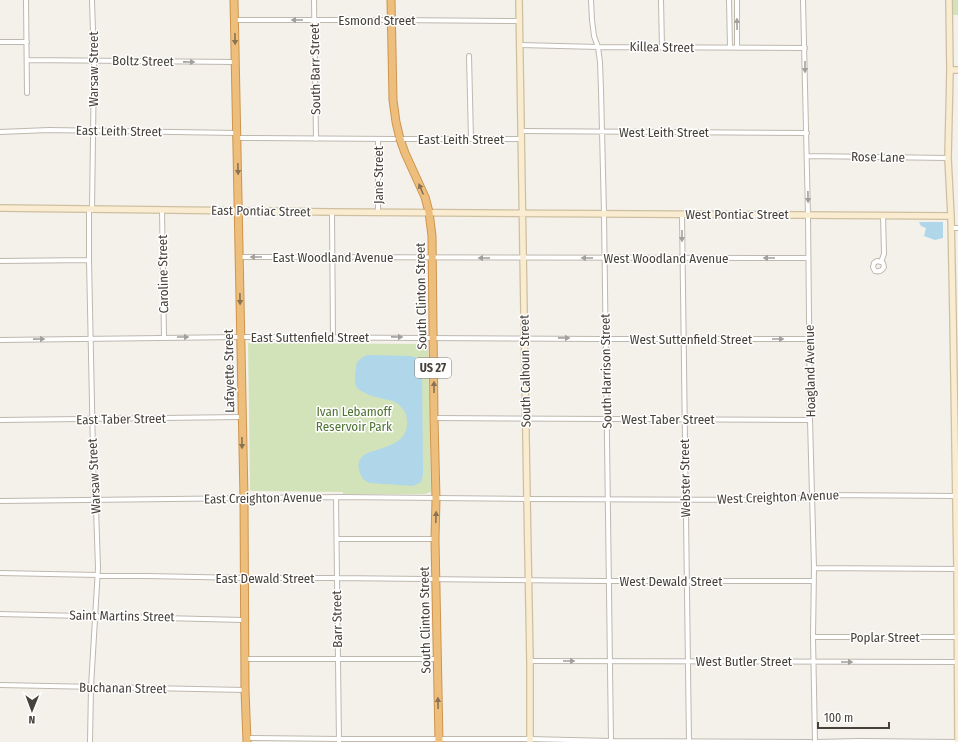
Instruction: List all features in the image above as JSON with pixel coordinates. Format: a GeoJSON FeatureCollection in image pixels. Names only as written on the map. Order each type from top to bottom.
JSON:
{"type":"FeatureCollection","features":[{"type":"Feature","properties":{"kind":"highway","name":"Lafayette Street"},"geometry":{"type":"LineString","coordinates":[[234,0],[244,498],[244,620],[247,740]]}},
{"type":"Feature","properties":{"kind":"highway","name":"South Clinton Street"},"geometry":{"type":"LineString","coordinates":[[391,0],[394,111],[397,139],[425,197],[429,212],[432,236],[436,499],[435,539],[439,740]]}},
{"type":"Feature","properties":{"kind":"street"},"geometry":{"type":"LineString","coordinates":[[26,0],[27,93]]}},
{"type":"Feature","properties":{"kind":"street","name":"Warsaw Street"},"geometry":{"type":"LineString","coordinates":[[90,742],[91,687],[97,575],[89,260],[94,60],[92,0]]}},
{"type":"Feature","properties":{"kind":"street","name":"South Barr Street"},"geometry":{"type":"LineString","coordinates":[[314,0],[316,138]]}},
{"type":"Feature","properties":{"kind":"street","name":"South Calhoun Street"},"geometry":{"type":"LineString","coordinates":[[519,0],[529,580],[530,741]]}},
{"type":"Feature","properties":{"kind":"street","name":"South Harrison Street"},"geometry":{"type":"LineString","coordinates":[[591,0],[592,25],[598,47],[600,62],[602,132],[611,742]]}},
{"type":"Feature","properties":{"kind":"street"},"geometry":{"type":"LineString","coordinates":[[661,0],[662,47]]}},
{"type":"Feature","properties":{"kind":"street"},"geometry":{"type":"LineString","coordinates":[[729,0],[730,48]]}},
{"type":"Feature","properties":{"kind":"street"},"geometry":{"type":"LineString","coordinates":[[737,0],[737,48]]}},
{"type":"Feature","properties":{"kind":"street","name":"Hoagland Avenue"},"geometry":{"type":"LineString","coordinates":[[804,0],[810,420],[814,568],[813,662],[816,742]]}},
{"type":"Feature","properties":{"kind":"street"},"geometry":{"type":"LineString","coordinates":[[816,742],[958,742],[955,317],[948,158],[950,0]]}},
{"type":"Feature","properties":{"kind":"street","name":"Esmond Street"},"geometry":{"type":"LineString","coordinates":[[235,20],[519,21]]}},
{"type":"Feature","properties":{"kind":"street"},"geometry":{"type":"LineString","coordinates":[[0,42],[27,42]]}},
{"type":"Feature","properties":{"kind":"street","name":"Killea Street"},"geometry":{"type":"LineString","coordinates":[[520,45],[805,48]]}},
{"type":"Feature","properties":{"kind":"street"},"geometry":{"type":"LineString","coordinates":[[470,56],[471,139]]}},
{"type":"Feature","properties":{"kind":"street","name":"Boltz Street"},"geometry":{"type":"LineString","coordinates":[[27,60],[235,62]]}},
{"type":"Feature","properties":{"kind":"street"},"geometry":{"type":"LineString","coordinates":[[950,70],[958,70]]}},
{"type":"Feature","properties":{"kind":"street","name":"East Leith Street"},"geometry":{"type":"LineString","coordinates":[[0,132],[50,130],[316,138],[521,139]]}},
{"type":"Feature","properties":{"kind":"street","name":"West Leith Street"},"geometry":{"type":"LineString","coordinates":[[521,131],[807,133]]}},
{"type":"Feature","properties":{"kind":"street","name":"Jane Street"},"geometry":{"type":"LineString","coordinates":[[378,139],[378,212]]}},
{"type":"Feature","properties":{"kind":"street","name":"Rose Lane"},"geometry":{"type":"LineString","coordinates":[[807,156],[948,158]]}},
{"type":"Feature","properties":{"kind":"street","name":"East Pontiac Street"},"geometry":{"type":"LineString","coordinates":[[0,208],[332,212],[523,212]]}},
{"type":"Feature","properties":{"kind":"street","name":"Caroline Street"},"geometry":{"type":"LineString","coordinates":[[162,210],[164,337]]}},
{"type":"Feature","properties":{"kind":"street"},"geometry":{"type":"LineString","coordinates":[[332,212],[333,337]]}},
{"type":"Feature","properties":{"kind":"street","name":"West Pontiac Street"},"geometry":{"type":"LineString","coordinates":[[523,212],[951,216]]}},
{"type":"Feature","properties":{"kind":"street","name":"Webster Street"},"geometry":{"type":"LineString","coordinates":[[682,214],[689,742]]}},
{"type":"Feature","properties":{"kind":"street"},"geometry":{"type":"LineString","coordinates":[[881,262],[884,254],[883,215]]}},
{"type":"Feature","properties":{"kind":"street"},"geometry":{"type":"LineString","coordinates":[[951,228],[958,228]]}},
{"type":"Feature","properties":{"kind":"street","name":"East Woodland Avenue"},"geometry":{"type":"LineString","coordinates":[[239,257],[523,258]]}},
{"type":"Feature","properties":{"kind":"street","name":"West Woodland Avenue"},"geometry":{"type":"LineString","coordinates":[[523,258],[808,258]]}},
{"type":"Feature","properties":{"kind":"street"},"geometry":{"type":"LineString","coordinates":[[0,261],[89,260]]}},
{"type":"Feature","properties":{"kind":"street","name":"East Suttenfield Street"},"geometry":{"type":"LineString","coordinates":[[0,340],[164,337],[525,338]]}},
{"type":"Feature","properties":{"kind":"street","name":"West Suttenfield Street"},"geometry":{"type":"LineString","coordinates":[[525,338],[809,339]]}},
{"type":"Feature","properties":{"kind":"street","name":"East Taber Street"},"geometry":{"type":"LineString","coordinates":[[0,420],[242,417]]}},
{"type":"Feature","properties":{"kind":"street"},"geometry":{"type":"LineString","coordinates":[[434,418],[526,418]]}},
{"type":"Feature","properties":{"kind":"street","name":"West Taber Street"},"geometry":{"type":"LineString","coordinates":[[526,418],[810,420]]}},
{"type":"Feature","properties":{"kind":"street","name":"West Creighton Avenue"},"geometry":{"type":"LineString","coordinates":[[527,499],[778,500],[812,497],[818,495],[957,496]]}},
{"type":"Feature","properties":{"kind":"street","name":"East Creighton Avenue"},"geometry":{"type":"LineString","coordinates":[[0,501],[336,497],[527,499]]}},
{"type":"Feature","properties":{"kind":"street","name":"Barr Street"},"geometry":{"type":"LineString","coordinates":[[336,497],[339,740]]}},
{"type":"Feature","properties":{"kind":"street"},"geometry":{"type":"LineString","coordinates":[[337,539],[435,539]]}},
{"type":"Feature","properties":{"kind":"street"},"geometry":{"type":"LineString","coordinates":[[814,568],[957,569]]}},
{"type":"Feature","properties":{"kind":"street","name":"East Dewald Street"},"geometry":{"type":"LineString","coordinates":[[0,574],[245,578],[529,580]]}},
{"type":"Feature","properties":{"kind":"street","name":"West Dewald Street"},"geometry":{"type":"LineString","coordinates":[[529,580],[814,581]]}},
{"type":"Feature","properties":{"kind":"street","name":"Saint Martins Street"},"geometry":{"type":"LineString","coordinates":[[0,614],[244,620]]}},
{"type":"Feature","properties":{"kind":"street","name":"Poplar Street"},"geometry":{"type":"LineString","coordinates":[[813,637],[957,637]]}},
{"type":"Feature","properties":{"kind":"street"},"geometry":{"type":"LineString","coordinates":[[246,659],[438,659]]}},
{"type":"Feature","properties":{"kind":"street","name":"West Butler Street"},"geometry":{"type":"LineString","coordinates":[[530,661],[957,662]]}},
{"type":"Feature","properties":{"kind":"street","name":"Buchanan Street"},"geometry":{"type":"LineString","coordinates":[[0,685],[245,690]]}},
{"type":"Feature","properties":{"kind":"street"},"geometry":{"type":"LineString","coordinates":[[247,740],[811,742]]}},
{"type":"Feature","properties":{"kind":"green space"},"geometry":{"type":"Polygon","coordinates":[[[949,0],[958,0],[958,15],[950,15],[949,0]]]}},
{"type":"Feature","properties":{"kind":"green space","name":"Ivan Lebamoff Reservoir Park"},"geometry":{"type":"Polygon","coordinates":[[[248,343],[428,344],[431,492],[425,494],[343,494],[343,492],[250,490],[248,343]]]}},
{"type":"Feature","properties":{"kind":"water"},"geometry":{"type":"Polygon","coordinates":[[[919,222],[943,222],[943,238],[935,240],[924,236],[926,228],[921,226],[919,222]]]}},
{"type":"Feature","properties":{"kind":"water"},"geometry":{"type":"Polygon","coordinates":[[[368,355],[411,356],[416,358],[422,365],[423,475],[421,482],[413,486],[370,483],[364,480],[360,473],[358,464],[365,454],[397,442],[405,434],[407,428],[406,415],[399,405],[393,401],[363,392],[356,386],[355,377],[357,363],[361,358],[368,355]]]}}]}
